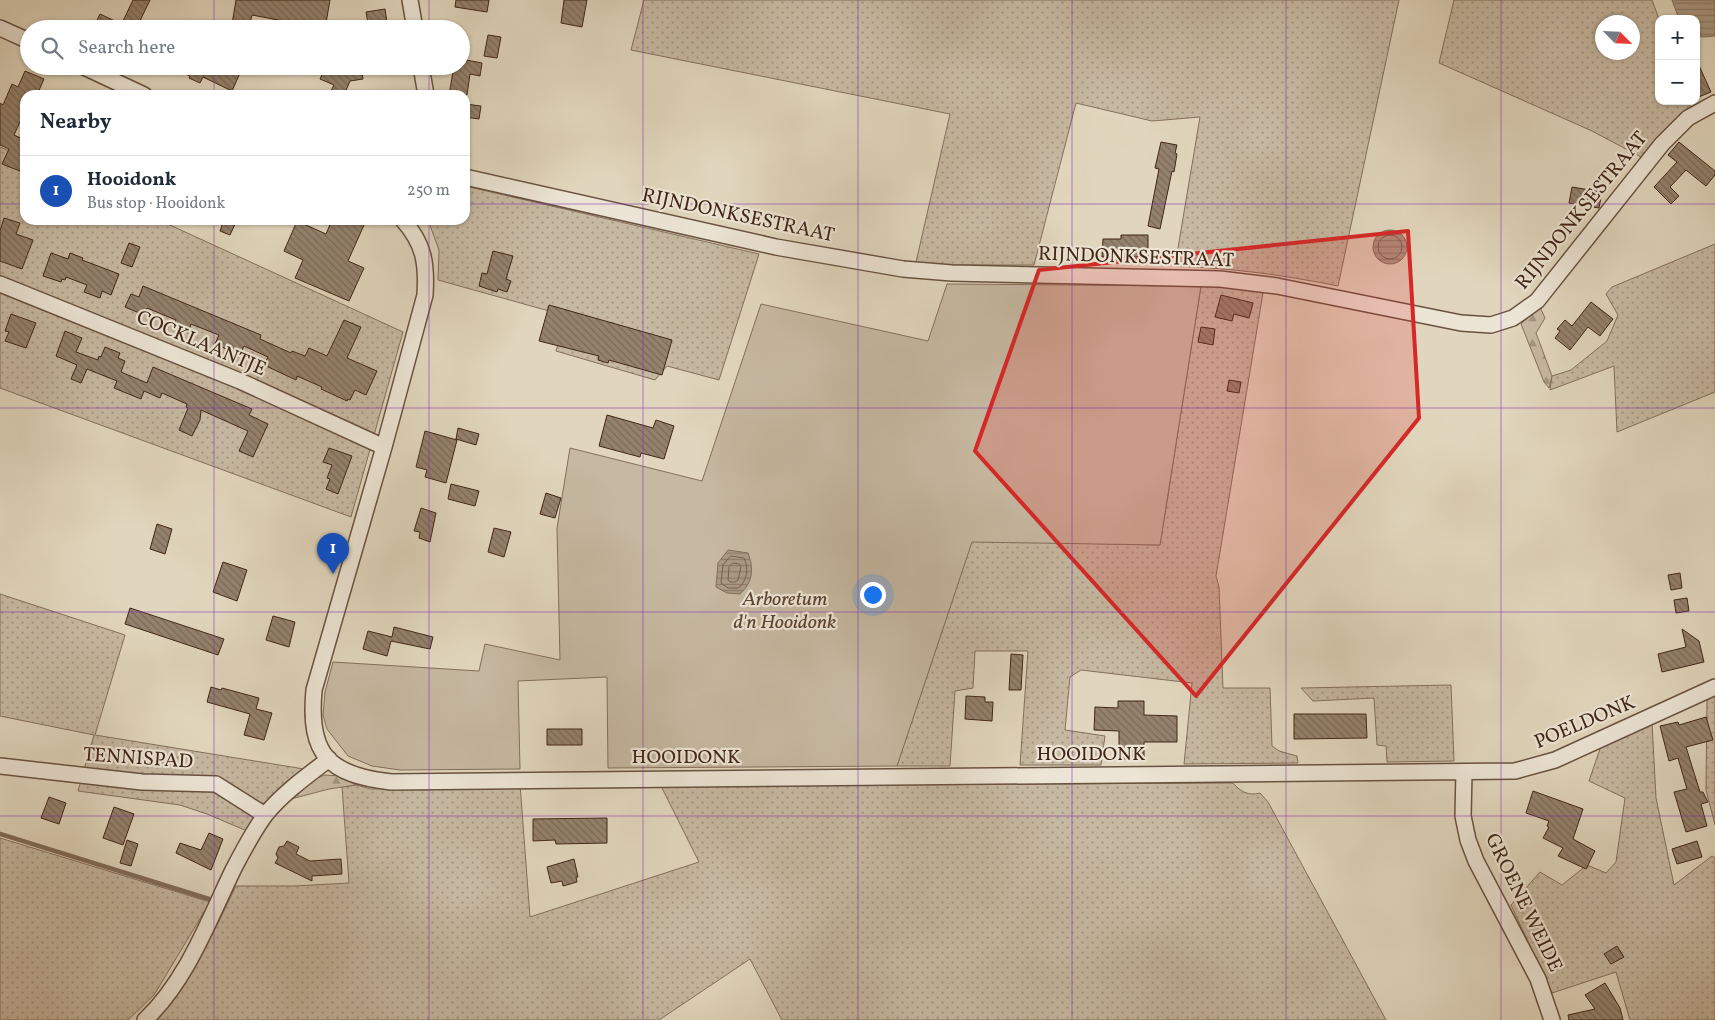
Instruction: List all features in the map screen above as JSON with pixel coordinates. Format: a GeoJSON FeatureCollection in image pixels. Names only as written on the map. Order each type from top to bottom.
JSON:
{"type":"FeatureCollection","features":[{"type":"Feature","properties":{"kind":"street"},"geometry":{"type":"LineString","coordinates":[[410,0],[413,20]]}},
{"type":"Feature","properties":{"kind":"street"},"geometry":{"type":"LineString","coordinates":[[0,28],[20,37]]}},
{"type":"Feature","properties":{"kind":"street"},"geometry":{"type":"LineString","coordinates":[[101,75],[133,90]]}},
{"type":"Feature","properties":{"kind":"street"},"geometry":{"type":"LineString","coordinates":[[423,75],[425,90]]}},
{"type":"Feature","properties":{"kind":"street","name":"RIJNDONKSESTRAAT"},"geometry":{"type":"LineString","coordinates":[[470,178],[776,247],[903,269],[952,273],[1220,279],[1277,286],[1461,323],[1491,325],[1513,318],[1537,301],[1662,144],[1688,118],[1715,103]]}},
{"type":"Feature","properties":{"kind":"street","name":"HOOIDONK"},"geometry":{"type":"LineString","coordinates":[[407,225],[414,233],[422,250],[426,272],[425,295],[384,447],[314,690],[312,713],[315,733],[324,753],[329,759],[336,766],[352,775],[391,782],[1464,772]]}},
{"type":"Feature","properties":{"kind":"street","name":"COCKLAANTJE"},"geometry":{"type":"LineString","coordinates":[[0,284],[240,381],[384,447]]}},
{"type":"Feature","properties":{"kind":"street","name":"POELDONK"},"geometry":{"type":"LineString","coordinates":[[1464,772],[1515,771],[1554,760],[1715,687]]}},
{"type":"Feature","properties":{"kind":"street"},"geometry":{"type":"LineString","coordinates":[[145,1020],[157,1009],[184,970],[242,853],[265,815],[276,803],[329,759]]}},
{"type":"Feature","properties":{"kind":"street","name":"TENNISPAD"},"geometry":{"type":"LineString","coordinates":[[0,766],[142,782],[216,784],[265,815]]}},
{"type":"Feature","properties":{"kind":"street","name":"GROENE WEIDE"},"geometry":{"type":"LineString","coordinates":[[1464,772],[1463,816],[1468,840],[1476,861],[1538,979],[1552,1020]]}},
{"type":"Feature","properties":{"kind":"highlighted area"},"geometry":{"type":"Polygon","coordinates":[[[1408,231],[1419,418],[1196,696],[975,451],[1039,270],[1408,231]]]}},
{"type":"Feature","properties":{"kind":"green space"},"geometry":{"type":"Polygon","coordinates":[[[644,0],[1399,0],[1338,286],[1257,273],[1175,266],[1200,117],[1152,121],[1076,103],[1034,265],[942,265],[916,262],[950,114],[631,50],[644,0]]]}},
{"type":"Feature","properties":{"kind":"green space"},"geometry":{"type":"Polygon","coordinates":[[[1454,0],[1652,0],[1658,15],[1655,15],[1655,105],[1690,105],[1691,108],[1643,158],[1592,131],[1439,63],[1454,0]]]}},
{"type":"Feature","properties":{"kind":"green space"},"geometry":{"type":"Polygon","coordinates":[[[0,147],[20,156],[20,225],[170,225],[403,332],[351,517],[0,388],[0,147]]]}},
{"type":"Feature","properties":{"kind":"green space"},"geometry":{"type":"Polygon","coordinates":[[[470,187],[759,254],[719,380],[667,366],[655,380],[556,351],[567,316],[438,280],[439,250],[430,225],[470,225],[470,187]]]}},
{"type":"Feature","properties":{"kind":"green space"},"geometry":{"type":"Polygon","coordinates":[[[1715,244],[1715,392],[1617,432],[1614,366],[1550,390],[1552,376],[1571,370],[1607,341],[1618,315],[1606,294],[1612,287],[1715,244]]]}},
{"type":"Feature","properties":{"kind":"green space","name":"Arboretum d'n Hooidonk"},"geometry":{"type":"Polygon","coordinates":[[[947,284],[1201,286],[1160,545],[972,542],[897,766],[608,768],[607,677],[518,681],[520,769],[400,770],[372,766],[348,756],[327,729],[323,715],[325,692],[333,662],[479,671],[485,644],[560,660],[557,528],[570,448],[702,481],[761,304],[928,341],[947,284]]]}},
{"type":"Feature","properties":{"kind":"green space"},"geometry":{"type":"Polygon","coordinates":[[[1201,286],[1226,287],[1263,293],[1216,576],[1219,587],[1223,688],[1270,688],[1272,746],[1279,751],[1297,756],[1298,763],[1184,764],[1192,683],[1081,670],[1070,677],[1065,730],[1105,736],[1101,765],[1020,765],[1028,651],[975,651],[973,688],[955,691],[950,766],[897,766],[972,541],[1160,545],[1201,286]]]}},
{"type":"Feature","properties":{"kind":"green space"},"geometry":{"type":"Polygon","coordinates":[[[1540,307],[1545,318],[1536,333],[1552,376],[1549,388],[1544,382],[1521,324],[1540,307]]]}},
{"type":"Feature","properties":{"kind":"green space"},"geometry":{"type":"Polygon","coordinates":[[[0,594],[125,635],[95,735],[304,769],[247,831],[180,805],[78,791],[94,735],[0,716],[0,594]]]}},
{"type":"Feature","properties":{"kind":"green space"},"geometry":{"type":"Polygon","coordinates":[[[1451,685],[1454,761],[1387,762],[1386,746],[1377,745],[1374,698],[1313,701],[1301,688],[1451,685]]]}},
{"type":"Feature","properties":{"kind":"green space"},"geometry":{"type":"Polygon","coordinates":[[[1715,695],[1715,825],[1706,790],[1707,698],[1715,695]]]}},
{"type":"Feature","properties":{"kind":"green space"},"geometry":{"type":"Polygon","coordinates":[[[1652,723],[1656,798],[1674,885],[1712,856],[1715,858],[1715,1020],[1630,1020],[1616,972],[1552,993],[1511,905],[1540,872],[1562,885],[1587,865],[1606,873],[1616,862],[1625,798],[1589,781],[1602,743],[1652,723]]]}},
{"type":"Feature","properties":{"kind":"green space"},"geometry":{"type":"Polygon","coordinates":[[[325,775],[339,776],[356,785],[329,789],[291,799],[312,780],[325,775]]]}},
{"type":"Feature","properties":{"kind":"green space"},"geometry":{"type":"Polygon","coordinates":[[[1233,783],[1248,794],[1260,793],[1268,802],[1386,1020],[782,1020],[750,959],[659,1020],[155,1020],[186,982],[236,886],[294,886],[349,883],[342,787],[356,785],[371,789],[520,784],[530,917],[699,862],[660,784],[1233,783]]]}},
{"type":"Feature","properties":{"kind":"green space"},"geometry":{"type":"Polygon","coordinates":[[[0,838],[210,902],[154,995],[128,1020],[0,1020],[0,838]]]}},
{"type":"Feature","properties":{"kind":"water"},"geometry":{"type":"Polygon","coordinates":[[[1672,0],[1715,0],[1715,36],[1700,36],[1700,15],[1678,15],[1672,0]]]}},
{"type":"Feature","properties":{"kind":"water"},"geometry":{"type":"Polygon","coordinates":[[[1390,230],[1397,231],[1402,235],[1406,240],[1406,254],[1402,259],[1397,263],[1390,264],[1383,263],[1378,259],[1374,254],[1373,247],[1374,240],[1378,235],[1383,231],[1390,230]]]}},
{"type":"Feature","properties":{"kind":"water"},"geometry":{"type":"Polygon","coordinates":[[[728,550],[748,553],[750,559],[752,570],[750,580],[740,594],[727,593],[716,587],[718,563],[728,550]]]}},
{"type":"Feature","properties":{"kind":"building"},"geometry":{"type":"Polygon","coordinates":[[[133,0],[150,0],[140,20],[123,20],[133,0]]]}},
{"type":"Feature","properties":{"kind":"building"},"geometry":{"type":"Polygon","coordinates":[[[236,0],[330,0],[327,20],[278,20],[252,15],[251,20],[233,20],[236,0]]]}},
{"type":"Feature","properties":{"kind":"building"},"geometry":{"type":"Polygon","coordinates":[[[456,0],[489,0],[487,12],[455,7],[456,0]]]}},
{"type":"Feature","properties":{"kind":"building"},"geometry":{"type":"Polygon","coordinates":[[[564,0],[587,0],[582,27],[561,23],[564,0]]]}},
{"type":"Feature","properties":{"kind":"building"},"geometry":{"type":"Polygon","coordinates":[[[385,9],[387,20],[367,20],[366,12],[385,9]]]}},
{"type":"Feature","properties":{"kind":"building"},"geometry":{"type":"Polygon","coordinates":[[[100,14],[113,20],[97,20],[100,14]]]}},
{"type":"Feature","properties":{"kind":"building"},"geometry":{"type":"Polygon","coordinates":[[[488,35],[501,37],[497,58],[484,56],[488,35]]]}},
{"type":"Feature","properties":{"kind":"building"},"geometry":{"type":"Polygon","coordinates":[[[470,61],[482,63],[480,76],[470,74],[470,61]]]}},
{"type":"Feature","properties":{"kind":"building"},"geometry":{"type":"Polygon","coordinates":[[[1700,68],[1711,92],[1700,96],[1700,68]]]}},
{"type":"Feature","properties":{"kind":"building"},"geometry":{"type":"Polygon","coordinates":[[[23,75],[34,75],[44,79],[39,90],[20,90],[20,122],[14,135],[20,138],[20,171],[2,164],[9,149],[0,145],[0,103],[3,105],[12,84],[18,87],[23,75]]]}},
{"type":"Feature","properties":{"kind":"building"},"geometry":{"type":"Polygon","coordinates":[[[188,75],[239,75],[232,90],[203,77],[200,83],[189,78],[190,76],[188,75]]]}},
{"type":"Feature","properties":{"kind":"building"},"geometry":{"type":"Polygon","coordinates":[[[322,75],[362,75],[363,79],[350,81],[346,90],[332,90],[334,85],[320,79],[322,75]]]}},
{"type":"Feature","properties":{"kind":"building"},"geometry":{"type":"Polygon","coordinates":[[[452,75],[470,75],[468,90],[450,90],[452,75]]]}},
{"type":"Feature","properties":{"kind":"building"},"geometry":{"type":"Polygon","coordinates":[[[470,105],[481,106],[479,119],[470,118],[470,105]]]}},
{"type":"Feature","properties":{"kind":"building"},"geometry":{"type":"Polygon","coordinates":[[[1161,142],[1177,145],[1175,153],[1177,154],[1160,229],[1148,226],[1159,169],[1155,168],[1161,142]]]}},
{"type":"Feature","properties":{"kind":"building"},"geometry":{"type":"Polygon","coordinates":[[[1679,142],[1715,171],[1715,175],[1706,186],[1686,170],[1670,187],[1679,196],[1671,204],[1654,187],[1677,162],[1668,155],[1679,142]]]}},
{"type":"Feature","properties":{"kind":"building"},"geometry":{"type":"Polygon","coordinates":[[[1572,187],[1602,192],[1599,208],[1569,203],[1572,187]]]}},
{"type":"Feature","properties":{"kind":"building"},"geometry":{"type":"Polygon","coordinates":[[[4,218],[20,223],[16,234],[33,240],[22,269],[0,261],[0,231],[4,218]]]}},
{"type":"Feature","properties":{"kind":"building"},"geometry":{"type":"Polygon","coordinates":[[[222,225],[235,225],[230,235],[220,231],[222,225]]]}},
{"type":"Feature","properties":{"kind":"building"},"geometry":{"type":"Polygon","coordinates":[[[295,225],[306,225],[326,234],[330,225],[364,225],[348,261],[364,268],[349,301],[295,278],[303,260],[284,251],[295,225]]]}},
{"type":"Feature","properties":{"kind":"building"},"geometry":{"type":"Polygon","coordinates":[[[1121,235],[1148,235],[1148,257],[1102,257],[1103,239],[1121,239],[1121,235]]]}},
{"type":"Feature","properties":{"kind":"building"},"geometry":{"type":"Polygon","coordinates":[[[129,243],[140,247],[132,267],[121,263],[129,243]]]}},
{"type":"Feature","properties":{"kind":"building"},"geometry":{"type":"Polygon","coordinates":[[[493,251],[513,256],[506,279],[511,281],[507,292],[498,289],[497,292],[479,286],[482,273],[487,274],[493,251]]]}},
{"type":"Feature","properties":{"kind":"building"},"geometry":{"type":"Polygon","coordinates":[[[51,253],[68,259],[70,253],[83,258],[82,260],[119,274],[111,295],[102,291],[100,298],[84,292],[87,285],[66,277],[61,282],[43,276],[51,253]]]}},
{"type":"Feature","properties":{"kind":"building"},"geometry":{"type":"Polygon","coordinates":[[[143,286],[261,335],[260,339],[291,353],[292,351],[305,356],[309,348],[327,356],[344,320],[361,327],[347,358],[377,371],[366,395],[355,390],[350,400],[348,399],[347,401],[297,376],[296,380],[264,365],[268,357],[244,346],[240,355],[215,344],[219,335],[191,324],[188,333],[173,327],[176,320],[147,308],[144,315],[125,307],[131,294],[139,297],[143,286]]]}},
{"type":"Feature","properties":{"kind":"building"},"geometry":{"type":"Polygon","coordinates":[[[1221,295],[1253,303],[1249,318],[1234,314],[1232,321],[1215,317],[1221,295]]]}},
{"type":"Feature","properties":{"kind":"building"},"geometry":{"type":"Polygon","coordinates":[[[1591,302],[1613,319],[1600,336],[1588,327],[1570,350],[1555,338],[1560,331],[1557,329],[1565,320],[1572,326],[1591,302]]]}},
{"type":"Feature","properties":{"kind":"building"},"geometry":{"type":"Polygon","coordinates":[[[549,305],[672,340],[662,375],[609,360],[608,363],[598,360],[599,356],[539,341],[549,305]]]}},
{"type":"Feature","properties":{"kind":"building"},"geometry":{"type":"Polygon","coordinates":[[[11,314],[36,323],[26,348],[5,341],[9,332],[5,331],[11,314]]]}},
{"type":"Feature","properties":{"kind":"building"},"geometry":{"type":"Polygon","coordinates":[[[1201,327],[1215,329],[1213,345],[1198,342],[1201,327]]]}},
{"type":"Feature","properties":{"kind":"building"},"geometry":{"type":"Polygon","coordinates":[[[65,331],[82,338],[76,352],[98,360],[105,347],[120,353],[118,358],[125,361],[121,372],[147,383],[153,367],[252,409],[249,415],[268,424],[253,457],[239,451],[248,431],[201,410],[200,420],[192,436],[179,430],[188,408],[186,407],[187,404],[162,393],[160,398],[144,391],[141,399],[114,388],[117,381],[87,369],[81,383],[71,379],[77,365],[56,356],[65,331]]]}},
{"type":"Feature","properties":{"kind":"building"},"geometry":{"type":"Polygon","coordinates":[[[1229,380],[1241,382],[1239,393],[1227,391],[1229,380]]]}},
{"type":"Feature","properties":{"kind":"building"},"geometry":{"type":"Polygon","coordinates":[[[607,415],[653,428],[656,420],[674,426],[664,459],[641,453],[640,457],[599,446],[607,415]]]}},
{"type":"Feature","properties":{"kind":"building"},"geometry":{"type":"Polygon","coordinates":[[[458,428],[479,434],[476,445],[456,439],[458,428]]]}},
{"type":"Feature","properties":{"kind":"building"},"geometry":{"type":"Polygon","coordinates":[[[425,431],[457,440],[446,483],[425,477],[427,470],[416,467],[425,431]]]}},
{"type":"Feature","properties":{"kind":"building"},"geometry":{"type":"Polygon","coordinates":[[[329,448],[352,456],[338,494],[326,489],[330,479],[327,478],[332,465],[323,462],[329,448]]]}},
{"type":"Feature","properties":{"kind":"building"},"geometry":{"type":"Polygon","coordinates":[[[451,484],[479,491],[475,506],[448,499],[451,484]]]}},
{"type":"Feature","properties":{"kind":"building"},"geometry":{"type":"Polygon","coordinates":[[[546,493],[561,498],[555,518],[540,514],[546,493]]]}},
{"type":"Feature","properties":{"kind":"building"},"geometry":{"type":"Polygon","coordinates":[[[421,508],[436,513],[430,542],[419,538],[420,532],[414,531],[421,508]]]}},
{"type":"Feature","properties":{"kind":"building"},"geometry":{"type":"Polygon","coordinates":[[[157,524],[172,529],[165,554],[150,549],[157,524]]]}},
{"type":"Feature","properties":{"kind":"building"},"geometry":{"type":"Polygon","coordinates":[[[494,528],[511,532],[504,557],[488,552],[494,528]]]}},
{"type":"Feature","properties":{"kind":"building"},"geometry":{"type":"Polygon","coordinates":[[[223,562],[247,570],[237,601],[213,592],[223,562]]]}},
{"type":"Feature","properties":{"kind":"building"},"geometry":{"type":"Polygon","coordinates":[[[1680,573],[1682,588],[1671,590],[1668,575],[1680,573]]]}},
{"type":"Feature","properties":{"kind":"building"},"geometry":{"type":"Polygon","coordinates":[[[1687,598],[1689,611],[1676,613],[1674,600],[1687,598]]]}},
{"type":"Feature","properties":{"kind":"building"},"geometry":{"type":"Polygon","coordinates":[[[130,608],[224,639],[218,655],[125,624],[130,608]]]}},
{"type":"Feature","properties":{"kind":"building"},"geometry":{"type":"Polygon","coordinates":[[[273,616],[295,622],[289,647],[266,640],[273,616]]]}},
{"type":"Feature","properties":{"kind":"building"},"geometry":{"type":"Polygon","coordinates":[[[394,627],[433,637],[430,649],[391,641],[387,656],[363,649],[368,631],[392,637],[394,627]]]}},
{"type":"Feature","properties":{"kind":"building"},"geometry":{"type":"Polygon","coordinates":[[[1682,629],[1699,641],[1704,662],[1662,672],[1658,654],[1686,647],[1682,629]]]}},
{"type":"Feature","properties":{"kind":"building"},"geometry":{"type":"Polygon","coordinates":[[[1011,654],[1023,655],[1021,690],[1009,690],[1011,654]]]}},
{"type":"Feature","properties":{"kind":"building"},"geometry":{"type":"Polygon","coordinates":[[[211,687],[259,698],[256,709],[272,713],[264,740],[244,735],[250,714],[207,702],[211,687]]]}},
{"type":"Feature","properties":{"kind":"building"},"geometry":{"type":"Polygon","coordinates":[[[966,696],[985,697],[985,702],[993,702],[992,721],[965,719],[966,696]]]}},
{"type":"Feature","properties":{"kind":"building"},"geometry":{"type":"Polygon","coordinates":[[[1118,701],[1144,701],[1144,715],[1177,716],[1177,742],[1144,742],[1144,759],[1119,759],[1119,731],[1094,730],[1095,707],[1118,708],[1118,701]]]}},
{"type":"Feature","properties":{"kind":"building"},"geometry":{"type":"Polygon","coordinates":[[[1294,714],[1366,714],[1367,738],[1294,739],[1294,714]]]}},
{"type":"Feature","properties":{"kind":"building"},"geometry":{"type":"Polygon","coordinates":[[[1706,717],[1713,740],[1686,747],[1700,792],[1703,792],[1708,802],[1701,804],[1707,826],[1686,832],[1674,792],[1687,789],[1678,758],[1669,761],[1660,726],[1678,722],[1679,725],[1706,717]]]}},
{"type":"Feature","properties":{"kind":"building"},"geometry":{"type":"Polygon","coordinates":[[[547,729],[582,729],[582,745],[547,745],[547,729]]]}},
{"type":"Feature","properties":{"kind":"building"},"geometry":{"type":"Polygon","coordinates":[[[1533,791],[1583,809],[1573,839],[1595,851],[1586,869],[1558,856],[1563,848],[1543,838],[1549,827],[1547,826],[1549,821],[1526,813],[1533,791]]]}},
{"type":"Feature","properties":{"kind":"building"},"geometry":{"type":"Polygon","coordinates":[[[49,797],[66,803],[59,824],[41,818],[49,797]]]}},
{"type":"Feature","properties":{"kind":"building"},"geometry":{"type":"Polygon","coordinates":[[[114,807],[134,814],[123,845],[103,838],[114,807]]]}},
{"type":"Feature","properties":{"kind":"building"},"geometry":{"type":"Polygon","coordinates":[[[607,818],[607,843],[556,844],[555,840],[533,841],[533,819],[607,818]]]}},
{"type":"Feature","properties":{"kind":"building"},"geometry":{"type":"Polygon","coordinates":[[[209,833],[223,839],[211,870],[176,853],[180,843],[201,850],[209,833]]]}},
{"type":"Feature","properties":{"kind":"building"},"geometry":{"type":"Polygon","coordinates":[[[127,840],[138,844],[131,866],[120,863],[127,840]]]}},
{"type":"Feature","properties":{"kind":"building"},"geometry":{"type":"Polygon","coordinates":[[[287,841],[299,847],[296,854],[310,861],[341,859],[342,874],[312,876],[312,881],[275,863],[278,858],[276,854],[279,847],[284,846],[287,841]]]}},
{"type":"Feature","properties":{"kind":"building"},"geometry":{"type":"Polygon","coordinates":[[[1697,841],[1702,857],[1677,864],[1672,849],[1697,841]]]}},
{"type":"Feature","properties":{"kind":"building"},"geometry":{"type":"Polygon","coordinates":[[[574,859],[578,877],[576,877],[577,882],[563,886],[562,881],[551,883],[547,867],[574,859]]]}},
{"type":"Feature","properties":{"kind":"building"},"geometry":{"type":"Polygon","coordinates":[[[1617,946],[1624,957],[1611,964],[1604,954],[1617,946]]]}},
{"type":"Feature","properties":{"kind":"building"},"geometry":{"type":"Polygon","coordinates":[[[1605,983],[1620,1008],[1623,1020],[1569,1020],[1568,1015],[1595,1009],[1585,995],[1605,983]]]}},
{"type":"Feature","properties":{"kind":"waterway"},"geometry":{"type":"LineString","coordinates":[[0,834],[209,899]]}},
{"type":"Feature","properties":{"kind":"place","name":"Hooidonk"},"geometry":{"type":"Point","coordinates":[333,574]}}]}
